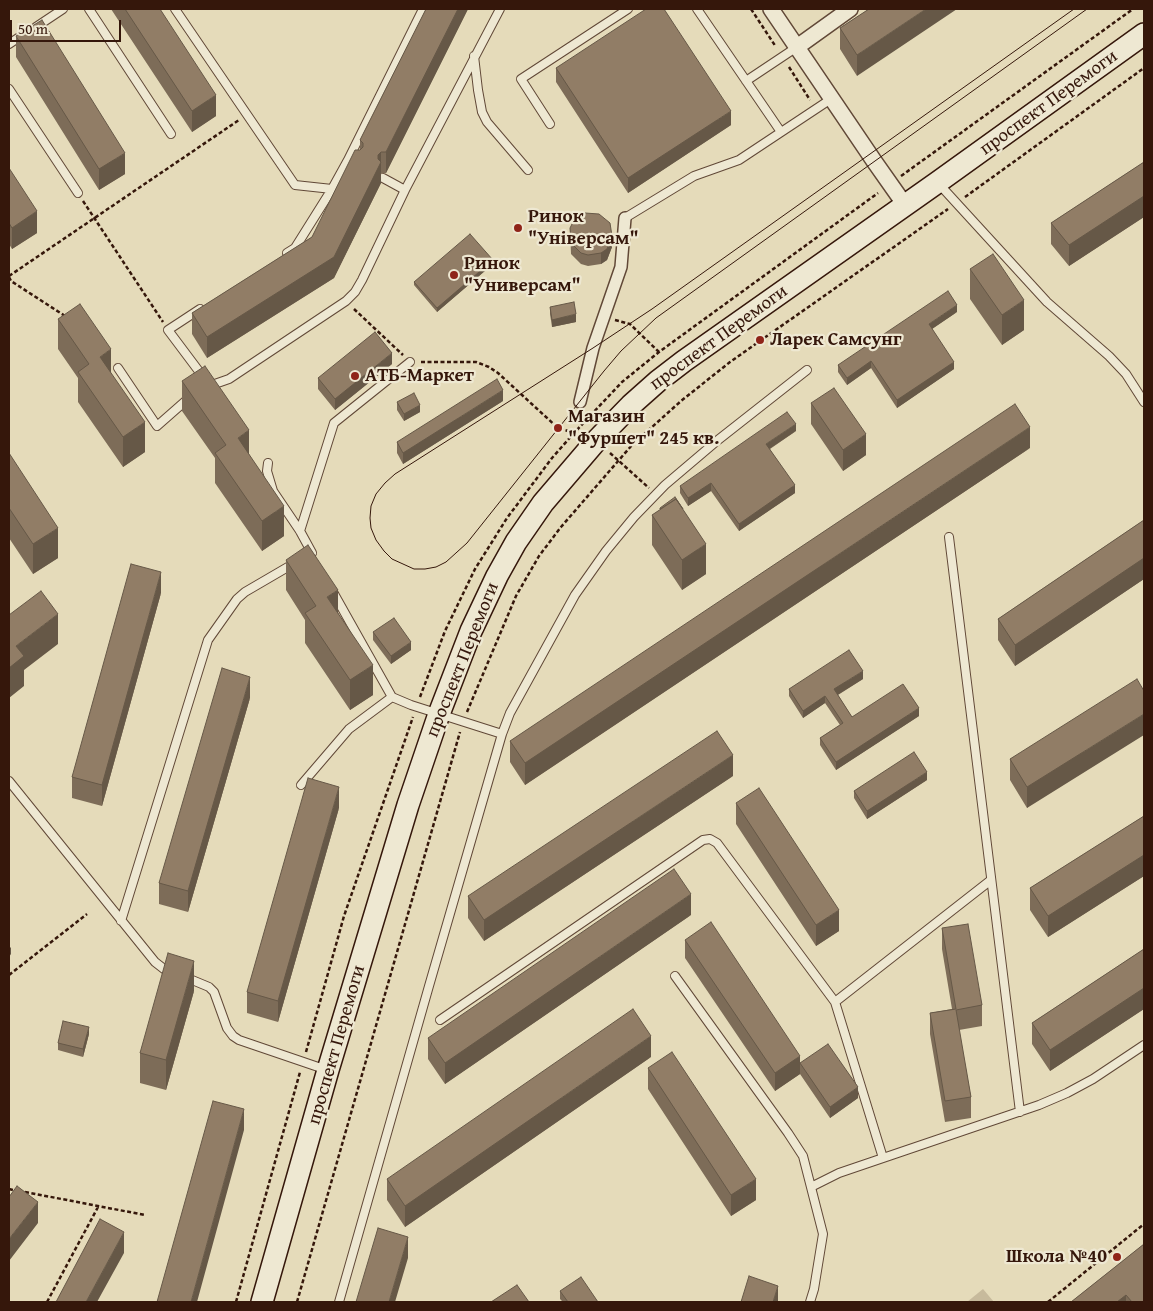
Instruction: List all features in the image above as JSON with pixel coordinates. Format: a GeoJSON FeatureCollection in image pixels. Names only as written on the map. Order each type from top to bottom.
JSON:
{"type":"FeatureCollection","features":[{"type":"Feature","properties":{"kind":"main road","name":"проспект Перемоги"},"geometry":{"type":"LineString","coordinates":[[262,1302],[328,1070],[408,805],[439,714],[482,606],[516,542],[543,503],[596,441],[631,405],[677,366],[1144,34]]}},
{"type":"Feature","properties":{"kind":"street"},"geometry":{"type":"LineString","coordinates":[[771,9],[831,99],[905,204]]}},
{"type":"Feature","properties":{"kind":"street"},"geometry":{"type":"LineString","coordinates":[[797,47],[850,9]]}},
{"type":"Feature","properties":{"kind":"street"},"geometry":{"type":"LineString","coordinates":[[580,402],[593,348],[621,267],[625,218]]}},
{"type":"Feature","properties":{"kind":"lane"},"geometry":{"type":"LineString","coordinates":[[89,9],[171,134]]}},
{"type":"Feature","properties":{"kind":"lane"},"geometry":{"type":"LineString","coordinates":[[175,9],[295,185],[332,189]]}},
{"type":"Feature","properties":{"kind":"lane"},"geometry":{"type":"LineString","coordinates":[[279,258],[295,248],[332,189],[423,9]]}},
{"type":"Feature","properties":{"kind":"lane"},"geometry":{"type":"LineString","coordinates":[[118,368],[157,426],[199,390],[228,379],[346,301],[355,292],[362,280],[405,190],[500,9]]}},
{"type":"Feature","properties":{"kind":"lane"},"geometry":{"type":"LineString","coordinates":[[550,124],[520,79],[628,9]]}},
{"type":"Feature","properties":{"kind":"lane"},"geometry":{"type":"LineString","coordinates":[[697,9],[781,132]]}},
{"type":"Feature","properties":{"kind":"lane"},"geometry":{"type":"LineString","coordinates":[[9,44],[60,10]]}},
{"type":"Feature","properties":{"kind":"lane"},"geometry":{"type":"LineString","coordinates":[[746,81],[797,47]]}},
{"type":"Feature","properties":{"kind":"lane"},"geometry":{"type":"LineString","coordinates":[[474,56],[482,112],[487,122],[528,170]]}},
{"type":"Feature","properties":{"kind":"lane"},"geometry":{"type":"LineString","coordinates":[[9,89],[78,193]]}},
{"type":"Feature","properties":{"kind":"lane"},"geometry":{"type":"LineString","coordinates":[[625,218],[694,176],[739,160],[831,99]]}},
{"type":"Feature","properties":{"kind":"lane"},"geometry":{"type":"LineString","coordinates":[[348,160],[358,166]]}},
{"type":"Feature","properties":{"kind":"lane"},"geometry":{"type":"LineString","coordinates":[[383,178],[405,190]]}},
{"type":"Feature","properties":{"kind":"lane"},"geometry":{"type":"LineString","coordinates":[[938,182],[1046,302],[1109,356],[1126,374],[1144,402]]}},
{"type":"Feature","properties":{"kind":"lane"},"geometry":{"type":"LineString","coordinates":[[208,304],[168,330],[210,386]]}},
{"type":"Feature","properties":{"kind":"lane"},"geometry":{"type":"LineString","coordinates":[[300,531],[334,424],[410,362]]}},
{"type":"Feature","properties":{"kind":"lane"},"geometry":{"type":"LineString","coordinates":[[339,1302],[502,734],[520,693],[575,595],[606,551],[634,517],[655,494],[718,440],[807,370]]}},
{"type":"Feature","properties":{"kind":"lane"},"geometry":{"type":"LineString","coordinates":[[268,462],[267,471],[273,491],[300,531],[316,560]]}},
{"type":"Feature","properties":{"kind":"lane"},"geometry":{"type":"LineString","coordinates":[[949,537],[1020,1112]]}},
{"type":"Feature","properties":{"kind":"lane"},"geometry":{"type":"LineString","coordinates":[[121,921],[208,640],[237,599],[245,592],[311,552]]}},
{"type":"Feature","properties":{"kind":"lane"},"geometry":{"type":"LineString","coordinates":[[330,586],[392,697],[502,734]]}},
{"type":"Feature","properties":{"kind":"lane"},"geometry":{"type":"LineString","coordinates":[[300,785],[349,729],[392,697]]}},
{"type":"Feature","properties":{"kind":"lane"},"geometry":{"type":"LineString","coordinates":[[9,781],[156,962],[164,969],[209,988],[214,992],[227,1028],[233,1036],[239,1040],[328,1070]]}},
{"type":"Feature","properties":{"kind":"lane"},"geometry":{"type":"LineString","coordinates":[[440,1020],[703,840],[710,839],[717,843],[835,1002],[883,1158]]}},
{"type":"Feature","properties":{"kind":"lane"},"geometry":{"type":"LineString","coordinates":[[835,1002],[992,880]]}},
{"type":"Feature","properties":{"kind":"lane"},"geometry":{"type":"LineString","coordinates":[[675,976],[803,1156],[823,1234],[810,1302]]}},
{"type":"Feature","properties":{"kind":"lane"},"geometry":{"type":"LineString","coordinates":[[811,1187],[839,1172],[1020,1112],[1067,1093],[1093,1079],[1144,1046]]}},
{"type":"Feature","properties":{"kind":"path"},"geometry":{"type":"LineString","coordinates":[[297,1302],[463,722],[516,596],[539,556],[561,527],[619,460],[659,420],[730,362],[957,203],[1144,68]]}},
{"type":"Feature","properties":{"kind":"path"},"geometry":{"type":"LineString","coordinates":[[70,319],[11,281],[9,277],[247,114]]}},
{"type":"Feature","properties":{"kind":"path"},"geometry":{"type":"LineString","coordinates":[[78,193],[168,330]]}},
{"type":"Feature","properties":{"kind":"path"},"geometry":{"type":"LineString","coordinates":[[346,301],[410,362],[476,362],[489,367],[558,428],[596,441],[655,494]]}},
{"type":"Feature","properties":{"kind":"path"},"geometry":{"type":"LineString","coordinates":[[604,317],[630,324],[659,352]]}},
{"type":"Feature","properties":{"kind":"path"},"geometry":{"type":"LineString","coordinates":[[9,974],[87,914]]}},
{"type":"Feature","properties":{"kind":"path"},"geometry":{"type":"LineString","coordinates":[[9,1189],[98,1207],[146,1214]]}},
{"type":"Feature","properties":{"kind":"path"},"geometry":{"type":"LineString","coordinates":[[47,1302],[98,1207]]}},
{"type":"Feature","properties":{"kind":"path"},"geometry":{"type":"LineString","coordinates":[[1048,1302],[1144,1224]]}},
{"type":"Feature","properties":{"kind":"shaded area"},"geometry":{"type":"Polygon","coordinates":[[[983,1289],[994,1302],[967,1302],[983,1289]]]}},
{"type":"Feature","properties":{"kind":"building"},"geometry":{"type":"Polygon","coordinates":[[[125,9],[160,9],[216,95],[192,111],[125,9]]]}},
{"type":"Feature","properties":{"kind":"building"},"geometry":{"type":"Polygon","coordinates":[[[426,9],[458,9],[386,152],[381,152],[378,155],[378,159],[381,162],[334,257],[207,337],[192,313],[312,237],[355,150],[360,150],[363,147],[363,143],[360,140],[426,9]]]}},
{"type":"Feature","properties":{"kind":"building"},"geometry":{"type":"Polygon","coordinates":[[[646,9],[664,9],[731,111],[628,178],[556,68],[646,9]]]}},
{"type":"Feature","properties":{"kind":"building"},"geometry":{"type":"Polygon","coordinates":[[[869,9],[926,9],[857,55],[840,28],[869,9]]]}},
{"type":"Feature","properties":{"kind":"building"},"geometry":{"type":"Polygon","coordinates":[[[42,20],[125,153],[99,169],[16,36],[42,20]]]}},
{"type":"Feature","properties":{"kind":"building"},"geometry":{"type":"Polygon","coordinates":[[[1144,162],[1144,196],[1069,245],[1051,223],[1144,162]]]}},
{"type":"Feature","properties":{"kind":"building"},"geometry":{"type":"Polygon","coordinates":[[[9,168],[37,211],[12,228],[9,223],[9,168]]]}},
{"type":"Feature","properties":{"kind":"building"},"geometry":{"type":"Polygon","coordinates":[[[585,213],[599,214],[610,223],[612,236],[607,249],[601,253],[588,255],[581,253],[571,243],[570,228],[573,222],[585,213]]]}},
{"type":"Feature","properties":{"kind":"building","name":"Ринок \"Универсам\""},"geometry":{"type":"Polygon","coordinates":[[[470,234],[493,260],[437,308],[414,282],[470,234]]]}},
{"type":"Feature","properties":{"kind":"building"},"geometry":{"type":"Polygon","coordinates":[[[993,254],[1024,300],[1002,315],[970,269],[993,254]]]}},
{"type":"Feature","properties":{"kind":"building"},"geometry":{"type":"Polygon","coordinates":[[[948,291],[957,305],[929,324],[954,362],[897,400],[871,361],[847,378],[838,365],[948,291]]]}},
{"type":"Feature","properties":{"kind":"building"},"geometry":{"type":"Polygon","coordinates":[[[574,302],[576,314],[552,320],[550,307],[574,302]]]}},
{"type":"Feature","properties":{"kind":"building"},"geometry":{"type":"Polygon","coordinates":[[[80,304],[111,349],[100,357],[145,422],[123,437],[78,372],[89,364],[58,319],[80,304]]]}},
{"type":"Feature","properties":{"kind":"building","name":"АТБ-Маркет"},"geometry":{"type":"Polygon","coordinates":[[[375,332],[392,353],[335,399],[318,378],[375,332]]]}},
{"type":"Feature","properties":{"kind":"building"},"geometry":{"type":"Polygon","coordinates":[[[205,366],[249,430],[238,438],[284,506],[262,521],[215,453],[226,445],[182,381],[205,366]]]}},
{"type":"Feature","properties":{"kind":"building"},"geometry":{"type":"Polygon","coordinates":[[[497,379],[503,390],[403,453],[397,442],[497,379]]]}},
{"type":"Feature","properties":{"kind":"building"},"geometry":{"type":"Polygon","coordinates":[[[834,388],[866,434],[843,450],[811,403],[834,388]]]}},
{"type":"Feature","properties":{"kind":"building"},"geometry":{"type":"Polygon","coordinates":[[[414,393],[420,405],[404,414],[397,402],[414,393]]]}},
{"type":"Feature","properties":{"kind":"building"},"geometry":{"type":"Polygon","coordinates":[[[1015,404],[1030,427],[525,763],[510,741],[1015,404]]]}},
{"type":"Feature","properties":{"kind":"building"},"geometry":{"type":"Polygon","coordinates":[[[787,412],[796,424],[766,444],[795,485],[739,524],[711,483],[688,498],[680,486],[787,412]]]}},
{"type":"Feature","properties":{"kind":"building"},"geometry":{"type":"Polygon","coordinates":[[[9,453],[58,528],[33,544],[9,508],[9,453]]]}},
{"type":"Feature","properties":{"kind":"building"},"geometry":{"type":"Polygon","coordinates":[[[675,497],[683,509],[676,499],[660,509],[660,508],[675,497]]]}},
{"type":"Feature","properties":{"kind":"building"},"geometry":{"type":"Polygon","coordinates":[[[676,499],[706,544],[682,560],[652,515],[676,499]]]}},
{"type":"Feature","properties":{"kind":"building"},"geometry":{"type":"Polygon","coordinates":[[[1144,520],[1144,558],[1015,645],[998,619],[1144,520]]]}},
{"type":"Feature","properties":{"kind":"building"},"geometry":{"type":"Polygon","coordinates":[[[308,545],[338,590],[327,597],[373,665],[350,680],[305,613],[316,606],[286,560],[308,545]]]}},
{"type":"Feature","properties":{"kind":"building"},"geometry":{"type":"Polygon","coordinates":[[[131,564],[161,572],[102,785],[72,777],[131,564]]]}},
{"type":"Feature","properties":{"kind":"building"},"geometry":{"type":"Polygon","coordinates":[[[41,591],[58,614],[16,646],[24,656],[9,668],[9,615],[41,591]]]}},
{"type":"Feature","properties":{"kind":"building"},"geometry":{"type":"Polygon","coordinates":[[[394,618],[411,642],[391,656],[373,632],[394,618]]]}},
{"type":"Feature","properties":{"kind":"building"},"geometry":{"type":"Polygon","coordinates":[[[849,650],[863,671],[834,689],[852,717],[903,684],[919,708],[836,762],[820,738],[843,723],[825,696],[803,711],[789,689],[849,650]]]}},
{"type":"Feature","properties":{"kind":"building"},"geometry":{"type":"Polygon","coordinates":[[[222,668],[250,677],[188,891],[159,883],[222,668]]]}},
{"type":"Feature","properties":{"kind":"building"},"geometry":{"type":"Polygon","coordinates":[[[1137,679],[1144,691],[1144,714],[1027,787],[1010,759],[1137,679]]]}},
{"type":"Feature","properties":{"kind":"building"},"geometry":{"type":"Polygon","coordinates":[[[717,731],[733,755],[484,920],[468,896],[717,731]]]}},
{"type":"Feature","properties":{"kind":"building"},"geometry":{"type":"Polygon","coordinates":[[[914,752],[927,772],[867,811],[854,791],[914,752]]]}},
{"type":"Feature","properties":{"kind":"building"},"geometry":{"type":"Polygon","coordinates":[[[308,778],[339,787],[278,1001],[247,992],[308,778]]]}},
{"type":"Feature","properties":{"kind":"building"},"geometry":{"type":"Polygon","coordinates":[[[759,788],[839,910],[816,925],[736,803],[759,788]]]}},
{"type":"Feature","properties":{"kind":"building"},"geometry":{"type":"Polygon","coordinates":[[[1144,816],[1144,855],[1048,916],[1030,888],[1144,816]]]}},
{"type":"Feature","properties":{"kind":"building"},"geometry":{"type":"Polygon","coordinates":[[[674,869],[691,894],[445,1063],[428,1038],[674,869]]]}},
{"type":"Feature","properties":{"kind":"building"},"geometry":{"type":"Polygon","coordinates":[[[711,922],[800,1056],[775,1073],[685,940],[711,922]]]}},
{"type":"Feature","properties":{"kind":"building"},"geometry":{"type":"Polygon","coordinates":[[[968,924],[982,1005],[956,1010],[971,1097],[945,1101],[930,1013],[956,1009],[942,928],[968,924]]]}},
{"type":"Feature","properties":{"kind":"building"},"geometry":{"type":"Polygon","coordinates":[[[1144,949],[1144,988],[1050,1050],[1032,1023],[1144,949]]]}},
{"type":"Feature","properties":{"kind":"building"},"geometry":{"type":"Polygon","coordinates":[[[168,953],[194,961],[166,1060],[140,1053],[168,953]]]}},
{"type":"Feature","properties":{"kind":"building"},"geometry":{"type":"Polygon","coordinates":[[[633,1009],[651,1036],[405,1206],[387,1179],[633,1009]]]}},
{"type":"Feature","properties":{"kind":"building"},"geometry":{"type":"Polygon","coordinates":[[[63,1021],[89,1027],[83,1049],[58,1043],[63,1021]]]}},
{"type":"Feature","properties":{"kind":"building"},"geometry":{"type":"Polygon","coordinates":[[[828,1044],[858,1087],[830,1107],[800,1063],[828,1044]]]}},
{"type":"Feature","properties":{"kind":"building"},"geometry":{"type":"Polygon","coordinates":[[[672,1052],[756,1179],[731,1195],[648,1068],[672,1052]]]}},
{"type":"Feature","properties":{"kind":"building"},"geometry":{"type":"Polygon","coordinates":[[[213,1101],[244,1109],[191,1302],[157,1302],[213,1101]]]}},
{"type":"Feature","properties":{"kind":"building"},"geometry":{"type":"Polygon","coordinates":[[[17,1186],[38,1202],[9,1239],[9,1197],[17,1186]]]}},
{"type":"Feature","properties":{"kind":"building"},"geometry":{"type":"Polygon","coordinates":[[[100,1219],[124,1232],[86,1302],[56,1302],[100,1219]]]}},
{"type":"Feature","properties":{"kind":"building"},"geometry":{"type":"Polygon","coordinates":[[[378,1228],[408,1237],[389,1302],[356,1302],[378,1228]]]}},
{"type":"Feature","properties":{"kind":"building"},"geometry":{"type":"Polygon","coordinates":[[[1144,1244],[1144,1302],[1132,1302],[1126,1295],[1117,1302],[1071,1302],[1144,1244]]]}},
{"type":"Feature","properties":{"kind":"building"},"geometry":{"type":"Polygon","coordinates":[[[749,1276],[778,1286],[773,1302],[741,1302],[749,1276]]]}},
{"type":"Feature","properties":{"kind":"building"},"geometry":{"type":"Polygon","coordinates":[[[581,1277],[598,1302],[568,1302],[560,1291],[581,1277]]]}},
{"type":"Feature","properties":{"kind":"building"},"geometry":{"type":"Polygon","coordinates":[[[517,1285],[529,1302],[491,1302],[517,1285]]]}},
{"type":"Feature","properties":{"kind":"tram line"},"geometry":{"type":"LineString","coordinates":[[1074,9],[652,309],[395,474],[376,494],[371,506],[371,528],[376,540],[384,551],[392,559],[414,569],[436,567],[446,562],[467,543],[621,351],[656,318],[1087,9]]}},
{"type":"Feature","properties":{"kind":"place","name":"Ринок \"Універсам\""},"geometry":{"type":"Point","coordinates":[518,228]}},
{"type":"Feature","properties":{"kind":"place","name":"Ринок \"Универсам\""},"geometry":{"type":"Point","coordinates":[454,275]}},
{"type":"Feature","properties":{"kind":"place","name":"Ларек Самсунг"},"geometry":{"type":"Point","coordinates":[760,340]}},
{"type":"Feature","properties":{"kind":"place","name":"АТБ-Маркет"},"geometry":{"type":"Point","coordinates":[355,376]}},
{"type":"Feature","properties":{"kind":"place","name":"Магазин \"Фуршет\" 245 кв."},"geometry":{"type":"Point","coordinates":[558,428]}},
{"type":"Feature","properties":{"kind":"place","name":"Школа №40"},"geometry":{"type":"Point","coordinates":[1117,1257]}}]}
